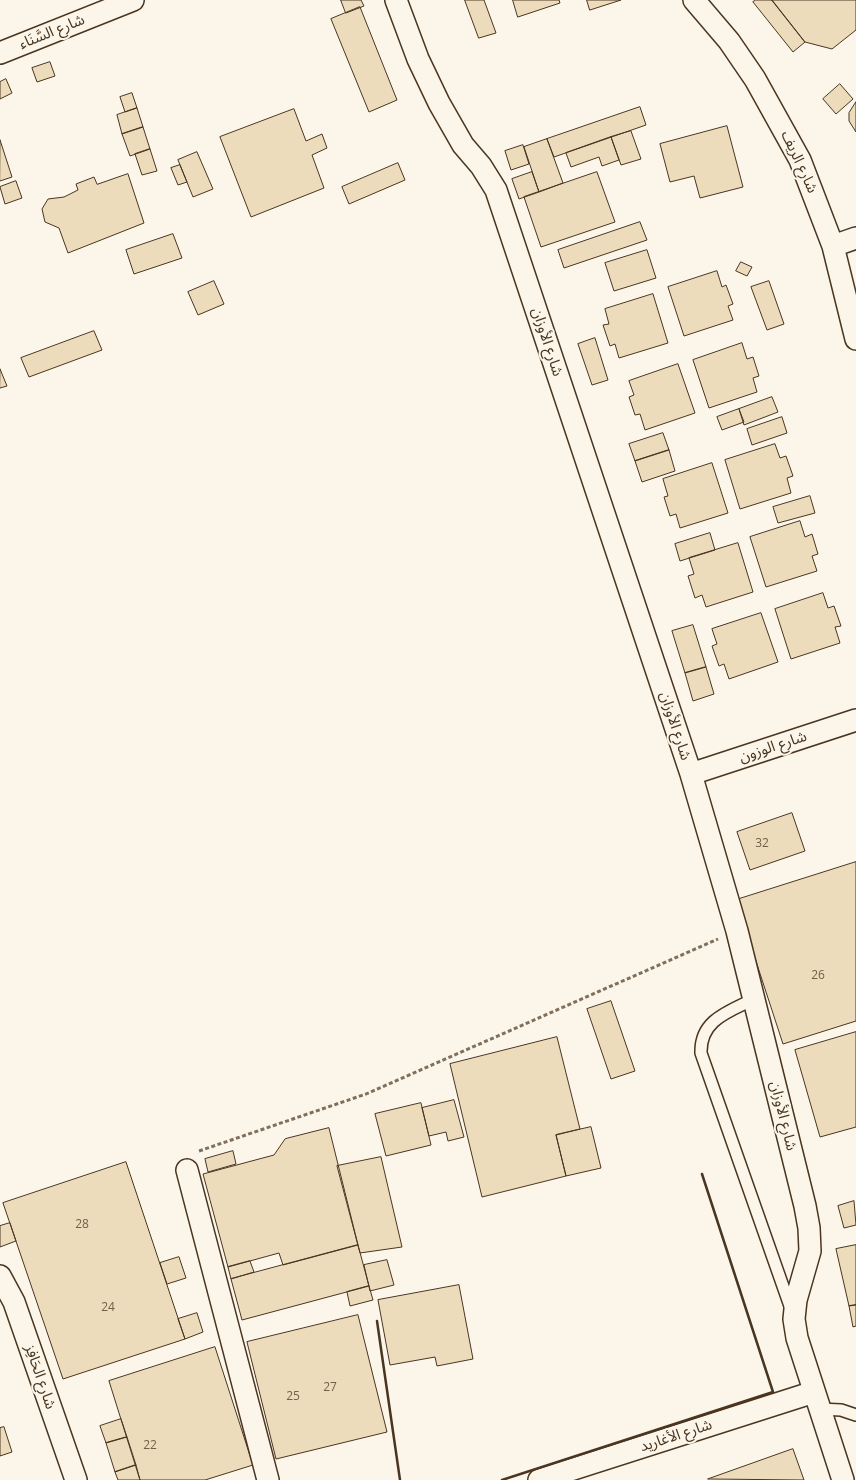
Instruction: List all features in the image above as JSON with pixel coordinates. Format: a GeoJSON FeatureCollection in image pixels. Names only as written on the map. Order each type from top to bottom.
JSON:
{"type":"FeatureCollection","features":[{"type":"Feature","properties":{"kind":"street","name":"شارع السَّنَاء"},"geometry":{"type":"LineString","coordinates":[[0,53],[132,0]]}},
{"type":"Feature","properties":{"kind":"street","name":"شارع الأوزان"},"geometry":{"type":"LineString","coordinates":[[396,0],[418,59],[439,103],[463,145],[482,166],[496,190],[691,774],[754,999],[810,1228],[810,1250],[796,1300],[794,1319],[796,1338],[843,1480]]}},
{"type":"Feature","properties":{"kind":"street","name":"شارع الريف"},"geometry":{"type":"LineString","coordinates":[[697,1],[739,56],[779,118],[818,202],[833,246],[856,339]]}},
{"type":"Feature","properties":{"kind":"street"},"geometry":{"type":"LineString","coordinates":[[833,246],[856,238]]}},
{"type":"Feature","properties":{"kind":"street","name":"شارع الوزون"},"geometry":{"type":"LineString","coordinates":[[691,774],[856,720]]}},
{"type":"Feature","properties":{"kind":"street"},"geometry":{"type":"LineString","coordinates":[[187,1170],[268,1480]]}},
{"type":"Feature","properties":{"kind":"street","name":"شارع الحَافِز"},"geometry":{"type":"LineString","coordinates":[[0,1276],[14,1302],[76,1480]]}},
{"type":"Feature","properties":{"kind":"street","name":"شارع الأغاريد"},"geometry":{"type":"LineString","coordinates":[[539,1480],[816,1400]]}},
{"type":"Feature","properties":{"kind":"lane"},"geometry":{"type":"LineString","coordinates":[[754,999],[712,1022],[703,1035],[702,1053],[794,1319]]}},
{"type":"Feature","properties":{"kind":"lane"},"geometry":{"type":"LineString","coordinates":[[816,1400],[856,1415]]}},
{"type":"Feature","properties":{"kind":"path"},"geometry":{"type":"LineString","coordinates":[[187,1170],[190,1161],[202,1149],[306,1116],[366,1094],[736,931]]}},
{"type":"Feature","properties":{"kind":"building"},"geometry":{"type":"Polygon","coordinates":[[[341,0],[361,0],[364,6],[346,13],[341,0]]]}},
{"type":"Feature","properties":{"kind":"building"},"geometry":{"type":"Polygon","coordinates":[[[465,0],[484,0],[496,33],[479,38],[465,0]]]}},
{"type":"Feature","properties":{"kind":"building"},"geometry":{"type":"Polygon","coordinates":[[[513,0],[559,0],[560,3],[518,17],[513,0]]]}},
{"type":"Feature","properties":{"kind":"building"},"geometry":{"type":"Polygon","coordinates":[[[587,0],[621,0],[590,10],[587,0]]]}},
{"type":"Feature","properties":{"kind":"building"},"geometry":{"type":"Polygon","coordinates":[[[756,0],[772,0],[805,42],[793,52],[753,2],[756,0]]]}},
{"type":"Feature","properties":{"kind":"building"},"geometry":{"type":"Polygon","coordinates":[[[772,0],[856,0],[856,30],[832,49],[805,42],[772,0]]]}},
{"type":"Feature","properties":{"kind":"building"},"geometry":{"type":"Polygon","coordinates":[[[360,7],[397,100],[369,112],[331,19],[360,7]]]}},
{"type":"Feature","properties":{"kind":"building"},"geometry":{"type":"Polygon","coordinates":[[[50,62],[55,76],[37,82],[32,68],[50,62]]]}},
{"type":"Feature","properties":{"kind":"building"},"geometry":{"type":"Polygon","coordinates":[[[6,79],[12,93],[0,99],[0,82],[6,79]]]}},
{"type":"Feature","properties":{"kind":"building"},"geometry":{"type":"Polygon","coordinates":[[[840,84],[853,99],[836,114],[823,99],[840,84]]]}},
{"type":"Feature","properties":{"kind":"building"},"geometry":{"type":"Polygon","coordinates":[[[132,93],[137,108],[125,112],[120,97],[132,93]]]}},
{"type":"Feature","properties":{"kind":"building"},"geometry":{"type":"Polygon","coordinates":[[[856,102],[856,132],[849,121],[849,113],[856,102]]]}},
{"type":"Feature","properties":{"kind":"building"},"geometry":{"type":"Polygon","coordinates":[[[640,107],[646,125],[554,157],[547,139],[640,107]]]}},
{"type":"Feature","properties":{"kind":"building"},"geometry":{"type":"Polygon","coordinates":[[[137,108],[143,127],[122,134],[117,115],[137,108]]]}},
{"type":"Feature","properties":{"kind":"building"},"geometry":{"type":"Polygon","coordinates":[[[294,109],[306,141],[322,134],[327,148],[312,155],[324,188],[251,217],[220,137],[294,109]]]}},
{"type":"Feature","properties":{"kind":"building"},"geometry":{"type":"Polygon","coordinates":[[[727,126],[743,187],[700,198],[694,176],[670,182],[660,144],[727,126]]]}},
{"type":"Feature","properties":{"kind":"building"},"geometry":{"type":"Polygon","coordinates":[[[143,127],[150,149],[130,156],[122,134],[143,127]]]}},
{"type":"Feature","properties":{"kind":"building"},"geometry":{"type":"Polygon","coordinates":[[[631,131],[641,159],[621,165],[611,137],[631,131]]]}},
{"type":"Feature","properties":{"kind":"building"},"geometry":{"type":"Polygon","coordinates":[[[611,137],[619,160],[602,166],[599,157],[571,167],[566,153],[611,137]]]}},
{"type":"Feature","properties":{"kind":"building"},"geometry":{"type":"Polygon","coordinates":[[[547,139],[563,183],[539,192],[524,147],[547,139]]]}},
{"type":"Feature","properties":{"kind":"building"},"geometry":{"type":"Polygon","coordinates":[[[0,140],[12,177],[0,181],[0,140]]]}},
{"type":"Feature","properties":{"kind":"building"},"geometry":{"type":"Polygon","coordinates":[[[523,145],[529,164],[511,170],[505,151],[523,145]]]}},
{"type":"Feature","properties":{"kind":"building"},"geometry":{"type":"Polygon","coordinates":[[[150,149],[157,171],[142,175],[135,154],[150,149]]]}},
{"type":"Feature","properties":{"kind":"building"},"geometry":{"type":"Polygon","coordinates":[[[197,152],[213,189],[193,197],[178,160],[197,152]]]}},
{"type":"Feature","properties":{"kind":"building"},"geometry":{"type":"Polygon","coordinates":[[[398,163],[405,180],[349,204],[342,187],[398,163]]]}},
{"type":"Feature","properties":{"kind":"building"},"geometry":{"type":"Polygon","coordinates":[[[180,165],[187,182],[178,185],[171,168],[180,165]]]}},
{"type":"Feature","properties":{"kind":"building"},"geometry":{"type":"Polygon","coordinates":[[[532,172],[539,192],[519,199],[512,179],[532,172]]]}},
{"type":"Feature","properties":{"kind":"building"},"geometry":{"type":"Polygon","coordinates":[[[597,172],[615,222],[541,247],[524,197],[597,172]]]}},
{"type":"Feature","properties":{"kind":"building"},"geometry":{"type":"Polygon","coordinates":[[[128,174],[144,223],[68,253],[59,228],[45,222],[42,209],[48,199],[64,197],[78,190],[76,184],[94,177],[97,184],[128,174]]]}},
{"type":"Feature","properties":{"kind":"building"},"geometry":{"type":"Polygon","coordinates":[[[16,181],[22,198],[5,204],[0,187],[16,181]]]}},
{"type":"Feature","properties":{"kind":"building"},"geometry":{"type":"Polygon","coordinates":[[[640,222],[647,240],[564,268],[558,250],[640,222]]]}},
{"type":"Feature","properties":{"kind":"building"},"geometry":{"type":"Polygon","coordinates":[[[173,234],[182,258],[134,274],[126,250],[173,234]]]}},
{"type":"Feature","properties":{"kind":"building"},"geometry":{"type":"Polygon","coordinates":[[[647,250],[656,278],[614,291],[605,263],[647,250]]]}},
{"type":"Feature","properties":{"kind":"building"},"geometry":{"type":"Polygon","coordinates":[[[741,262],[752,267],[747,276],[736,271],[741,262]]]}},
{"type":"Feature","properties":{"kind":"building"},"geometry":{"type":"Polygon","coordinates":[[[717,271],[722,287],[726,285],[733,304],[728,306],[733,320],[684,336],[668,287],[717,271]]]}},
{"type":"Feature","properties":{"kind":"building"},"geometry":{"type":"Polygon","coordinates":[[[214,281],[224,304],[198,315],[188,292],[214,281]]]}},
{"type":"Feature","properties":{"kind":"building"},"geometry":{"type":"Polygon","coordinates":[[[769,281],[784,324],[767,330],[751,287],[769,281]]]}},
{"type":"Feature","properties":{"kind":"building"},"geometry":{"type":"Polygon","coordinates":[[[653,294],[668,343],[619,358],[615,344],[610,346],[603,325],[609,324],[605,309],[653,294]]]}},
{"type":"Feature","properties":{"kind":"building"},"geometry":{"type":"Polygon","coordinates":[[[94,331],[102,350],[29,377],[21,358],[94,331]]]}},
{"type":"Feature","properties":{"kind":"building"},"geometry":{"type":"Polygon","coordinates":[[[595,338],[608,380],[592,385],[578,344],[595,338]]]}},
{"type":"Feature","properties":{"kind":"building"},"geometry":{"type":"Polygon","coordinates":[[[742,343],[747,359],[753,357],[759,376],[753,378],[757,392],[709,408],[693,360],[742,343]]]}},
{"type":"Feature","properties":{"kind":"building"},"geometry":{"type":"Polygon","coordinates":[[[678,364],[695,413],[645,430],[640,414],[635,415],[629,397],[634,395],[629,381],[678,364]]]}},
{"type":"Feature","properties":{"kind":"building"},"geometry":{"type":"Polygon","coordinates":[[[0,369],[7,386],[0,388],[0,369]]]}},
{"type":"Feature","properties":{"kind":"building"},"geometry":{"type":"Polygon","coordinates":[[[772,397],[778,412],[744,425],[739,409],[772,397]]]}},
{"type":"Feature","properties":{"kind":"building"},"geometry":{"type":"Polygon","coordinates":[[[739,409],[744,422],[722,430],[717,417],[739,409]]]}},
{"type":"Feature","properties":{"kind":"building"},"geometry":{"type":"Polygon","coordinates":[[[782,417],[787,433],[752,445],[747,429],[782,417]]]}},
{"type":"Feature","properties":{"kind":"building"},"geometry":{"type":"Polygon","coordinates":[[[663,433],[669,450],[635,461],[629,444],[663,433]]]}},
{"type":"Feature","properties":{"kind":"building"},"geometry":{"type":"Polygon","coordinates":[[[775,444],[780,458],[786,456],[793,476],[787,478],[791,493],[740,509],[725,460],[775,444]]]}},
{"type":"Feature","properties":{"kind":"building"},"geometry":{"type":"Polygon","coordinates":[[[669,450],[675,471],[642,482],[635,461],[669,450]]]}},
{"type":"Feature","properties":{"kind":"building"},"geometry":{"type":"Polygon","coordinates":[[[712,463],[728,513],[680,528],[676,514],[670,516],[664,497],[668,496],[663,479],[712,463]]]}},
{"type":"Feature","properties":{"kind":"building"},"geometry":{"type":"Polygon","coordinates":[[[810,496],[815,513],[778,523],[773,507],[810,496]]]}},
{"type":"Feature","properties":{"kind":"building"},"geometry":{"type":"Polygon","coordinates":[[[800,521],[805,537],[812,534],[818,554],[812,556],[817,571],[766,587],[750,537],[800,521]]]}},
{"type":"Feature","properties":{"kind":"building"},"geometry":{"type":"Polygon","coordinates":[[[710,533],[715,550],[680,561],[675,544],[710,533]]]}},
{"type":"Feature","properties":{"kind":"building"},"geometry":{"type":"Polygon","coordinates":[[[738,543],[753,592],[706,607],[702,595],[695,598],[688,576],[694,574],[689,558],[738,543]]]}},
{"type":"Feature","properties":{"kind":"building"},"geometry":{"type":"Polygon","coordinates":[[[823,593],[828,608],[834,606],[841,626],[835,627],[840,643],[791,659],[775,609],[823,593]]]}},
{"type":"Feature","properties":{"kind":"building"},"geometry":{"type":"Polygon","coordinates":[[[761,613],[778,662],[729,679],[724,664],[719,666],[712,646],[717,644],[712,629],[761,613]]]}},
{"type":"Feature","properties":{"kind":"building"},"geometry":{"type":"Polygon","coordinates":[[[693,625],[706,667],[685,673],[672,631],[693,625]]]}},
{"type":"Feature","properties":{"kind":"building"},"geometry":{"type":"Polygon","coordinates":[[[706,667],[714,694],[693,701],[685,673],[706,667]]]}},
{"type":"Feature","properties":{"kind":"building"},"geometry":{"type":"Polygon","coordinates":[[[792,813],[805,851],[750,870],[737,832],[792,813]]]}},
{"type":"Feature","properties":{"kind":"building"},"geometry":{"type":"Polygon","coordinates":[[[856,862],[856,1021],[783,1044],[736,900],[856,862]]]}},
{"type":"Feature","properties":{"kind":"building"},"geometry":{"type":"Polygon","coordinates":[[[611,1001],[635,1071],[611,1079],[587,1009],[611,1001]]]}},
{"type":"Feature","properties":{"kind":"building"},"geometry":{"type":"Polygon","coordinates":[[[856,1032],[856,1127],[820,1137],[795,1050],[856,1032]]]}},
{"type":"Feature","properties":{"kind":"building"},"geometry":{"type":"Polygon","coordinates":[[[557,1037],[580,1129],[556,1135],[566,1176],[482,1197],[450,1064],[557,1037]]]}},
{"type":"Feature","properties":{"kind":"building"},"geometry":{"type":"Polygon","coordinates":[[[454,1100],[464,1137],[448,1141],[446,1132],[429,1136],[422,1108],[454,1100]]]}},
{"type":"Feature","properties":{"kind":"building"},"geometry":{"type":"Polygon","coordinates":[[[421,1103],[431,1145],[386,1156],[375,1114],[421,1103]]]}},
{"type":"Feature","properties":{"kind":"building"},"geometry":{"type":"Polygon","coordinates":[[[591,1127],[601,1168],[566,1176],[556,1135],[591,1127]]]}},
{"type":"Feature","properties":{"kind":"building"},"geometry":{"type":"Polygon","coordinates":[[[329,1128],[358,1245],[283,1265],[279,1253],[228,1267],[203,1174],[274,1155],[285,1139],[329,1128]]]}},
{"type":"Feature","properties":{"kind":"building"},"geometry":{"type":"Polygon","coordinates":[[[233,1151],[236,1164],[208,1172],[205,1159],[233,1151]]]}},
{"type":"Feature","properties":{"kind":"building"},"geometry":{"type":"Polygon","coordinates":[[[381,1157],[402,1247],[360,1253],[337,1166],[381,1157]]]}},
{"type":"Feature","properties":{"kind":"building"},"geometry":{"type":"Polygon","coordinates":[[[126,1162],[185,1339],[63,1379],[3,1203],[126,1162]]]}},
{"type":"Feature","properties":{"kind":"building"},"geometry":{"type":"Polygon","coordinates":[[[854,1201],[856,1225],[844,1228],[838,1206],[854,1201]]]}},
{"type":"Feature","properties":{"kind":"building"},"geometry":{"type":"Polygon","coordinates":[[[10,1223],[16,1241],[0,1247],[0,1226],[10,1223]]]}},
{"type":"Feature","properties":{"kind":"building"},"geometry":{"type":"Polygon","coordinates":[[[358,1245],[369,1286],[242,1320],[231,1279],[358,1245]]]}},
{"type":"Feature","properties":{"kind":"building"},"geometry":{"type":"Polygon","coordinates":[[[856,1245],[856,1305],[849,1306],[836,1249],[856,1245]]]}},
{"type":"Feature","properties":{"kind":"building"},"geometry":{"type":"Polygon","coordinates":[[[179,1257],[186,1278],[167,1284],[160,1263],[179,1257]]]}},
{"type":"Feature","properties":{"kind":"building"},"geometry":{"type":"Polygon","coordinates":[[[387,1260],[394,1285],[370,1291],[364,1265],[387,1260]]]}},
{"type":"Feature","properties":{"kind":"building"},"geometry":{"type":"Polygon","coordinates":[[[250,1261],[254,1272],[231,1279],[228,1267],[250,1261]]]}},
{"type":"Feature","properties":{"kind":"building"},"geometry":{"type":"Polygon","coordinates":[[[459,1285],[473,1359],[437,1366],[435,1357],[390,1365],[378,1300],[459,1285]]]}},
{"type":"Feature","properties":{"kind":"building"},"geometry":{"type":"Polygon","coordinates":[[[369,1286],[373,1300],[350,1306],[347,1292],[369,1286]]]}},
{"type":"Feature","properties":{"kind":"building"},"geometry":{"type":"Polygon","coordinates":[[[856,1305],[856,1326],[853,1327],[849,1306],[856,1305]]]}},
{"type":"Feature","properties":{"kind":"building"},"geometry":{"type":"Polygon","coordinates":[[[197,1313],[203,1332],[185,1339],[178,1319],[197,1313]]]}},
{"type":"Feature","properties":{"kind":"building"},"geometry":{"type":"Polygon","coordinates":[[[358,1315],[387,1432],[276,1459],[247,1342],[358,1315]]]}},
{"type":"Feature","properties":{"kind":"building"},"geometry":{"type":"Polygon","coordinates":[[[215,1347],[253,1465],[205,1480],[140,1480],[109,1381],[215,1347]]]}},
{"type":"Feature","properties":{"kind":"building"},"geometry":{"type":"Polygon","coordinates":[[[121,1419],[127,1437],[106,1443],[100,1426],[121,1419]]]}},
{"type":"Feature","properties":{"kind":"building"},"geometry":{"type":"Polygon","coordinates":[[[4,1427],[12,1452],[0,1456],[0,1428],[4,1427]]]}},
{"type":"Feature","properties":{"kind":"building"},"geometry":{"type":"Polygon","coordinates":[[[127,1437],[136,1465],[115,1472],[106,1443],[127,1437]]]}},
{"type":"Feature","properties":{"kind":"building"},"geometry":{"type":"Polygon","coordinates":[[[793,1449],[804,1480],[708,1479],[793,1449]]]}},
{"type":"Feature","properties":{"kind":"building"},"geometry":{"type":"Polygon","coordinates":[[[136,1465],[140,1480],[118,1480],[115,1472],[136,1465]]]}},
{"type":"Feature","properties":{"kind":"wall"},"geometry":{"type":"LineString","coordinates":[[502,1480],[773,1392],[702,1174]]}},
{"type":"Feature","properties":{"kind":"wall"},"geometry":{"type":"LineString","coordinates":[[377,1321],[400,1480]]}}]}
